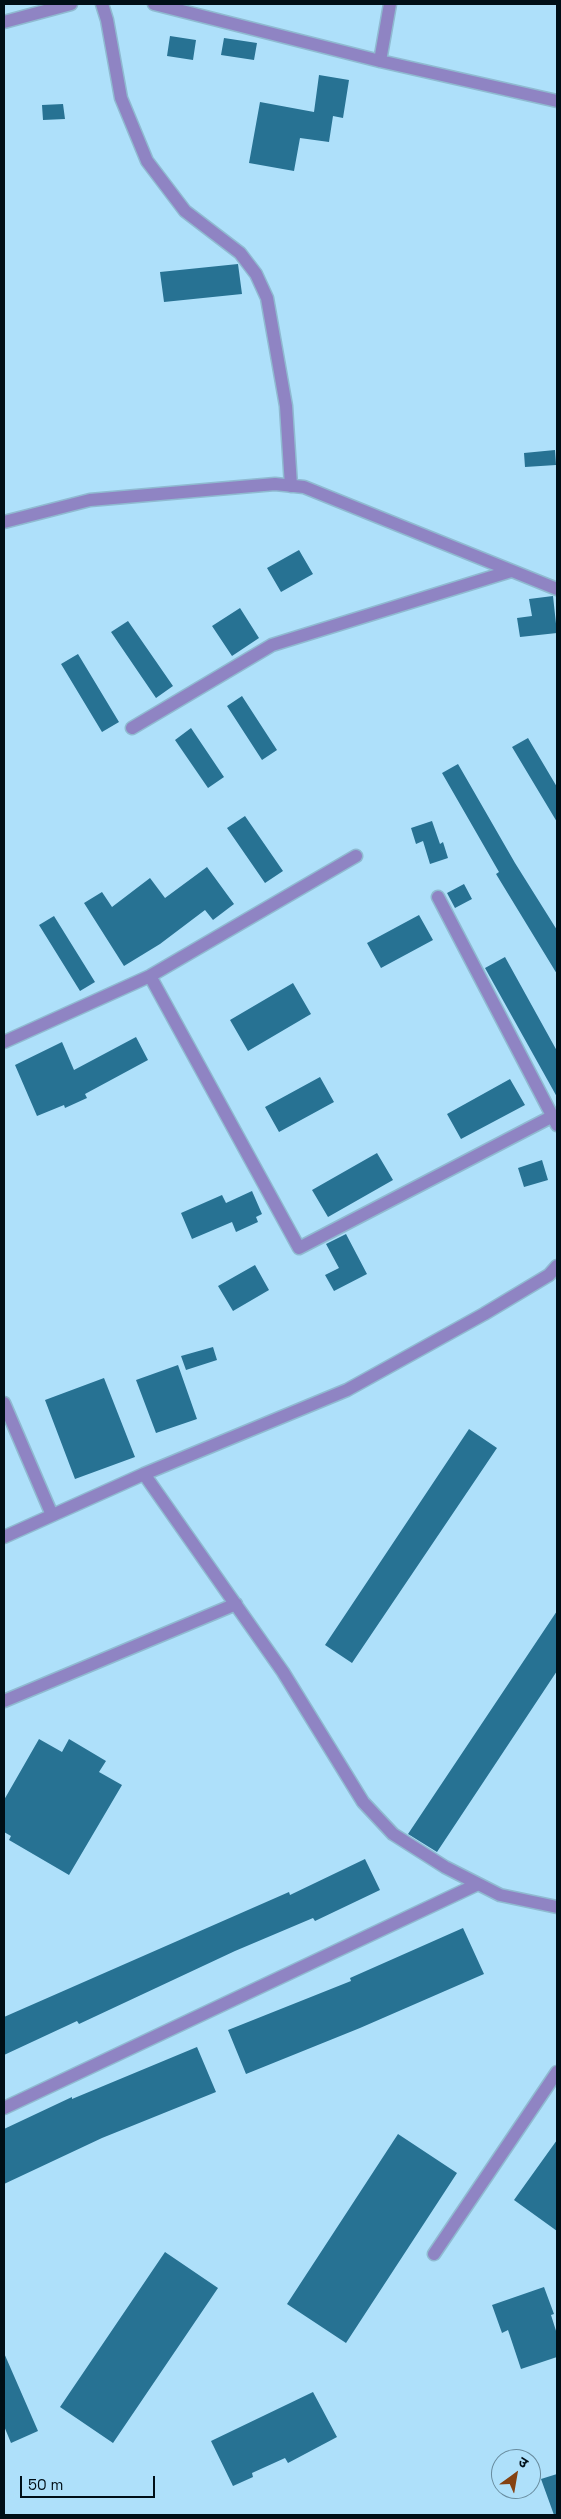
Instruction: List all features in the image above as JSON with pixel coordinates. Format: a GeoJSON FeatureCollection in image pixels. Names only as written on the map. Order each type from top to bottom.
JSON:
{"type":"FeatureCollection","features":[{"type":"Feature","properties":{"kind":"street"},"geometry":{"type":"LineString","coordinates":[[4,22],[71,4]]}},
{"type":"Feature","properties":{"kind":"street"},"geometry":{"type":"LineString","coordinates":[[102,4],[107,20],[121,98],[147,161],[185,211],[240,253],[256,274],[268,298],[286,406],[291,486]]}},
{"type":"Feature","properties":{"kind":"street"},"geometry":{"type":"LineString","coordinates":[[154,4],[380,61],[557,101]]}},
{"type":"Feature","properties":{"kind":"street"},"geometry":{"type":"LineString","coordinates":[[380,61],[390,4]]}},
{"type":"Feature","properties":{"kind":"street"},"geometry":{"type":"LineString","coordinates":[[4,522],[90,500],[275,484],[304,488],[557,589]]}},
{"type":"Feature","properties":{"kind":"street"},"geometry":{"type":"LineString","coordinates":[[132,728],[272,645],[511,571]]}},
{"type":"Feature","properties":{"kind":"street"},"geometry":{"type":"LineString","coordinates":[[4,1042],[150,976],[356,856]]}},
{"type":"Feature","properties":{"kind":"street"},"geometry":{"type":"LineString","coordinates":[[150,976],[299,1248],[555,1120],[438,897]]}},
{"type":"Feature","properties":{"kind":"street"},"geometry":{"type":"LineString","coordinates":[[4,1537],[144,1474],[347,1390],[484,1314],[549,1275],[557,1266]]}},
{"type":"Feature","properties":{"kind":"street"},"geometry":{"type":"LineString","coordinates":[[4,1403],[52,1515]]}},
{"type":"Feature","properties":{"kind":"street"},"geometry":{"type":"LineString","coordinates":[[144,1474],[283,1672],[363,1802],[393,1834],[445,1867],[500,1895],[557,1907]]}},
{"type":"Feature","properties":{"kind":"street"},"geometry":{"type":"LineString","coordinates":[[4,1701],[236,1604]]}},
{"type":"Feature","properties":{"kind":"street"},"geometry":{"type":"LineString","coordinates":[[4,2108],[478,1884]]}},
{"type":"Feature","properties":{"kind":"street"},"geometry":{"type":"LineString","coordinates":[[434,2254],[557,2072]]}},
{"type":"Feature","properties":{"kind":"building"},"geometry":{"type":"Polygon","coordinates":[[[170,36],[196,40],[193,60],[167,56],[170,36]]]}},
{"type":"Feature","properties":{"kind":"building"},"geometry":{"type":"Polygon","coordinates":[[[224,38],[257,43],[254,60],[221,55],[224,38]]]}},
{"type":"Feature","properties":{"kind":"building"},"geometry":{"type":"Polygon","coordinates":[[[319,75],[349,80],[343,118],[333,116],[329,142],[300,138],[294,171],[249,163],[260,102],[314,112],[319,75]]]}},
{"type":"Feature","properties":{"kind":"building"},"geometry":{"type":"Polygon","coordinates":[[[63,104],[65,119],[43,120],[42,105],[63,104]]]}},
{"type":"Feature","properties":{"kind":"building"},"geometry":{"type":"Polygon","coordinates":[[[238,264],[242,294],[164,302],[160,272],[238,264]]]}},
{"type":"Feature","properties":{"kind":"building"},"geometry":{"type":"Polygon","coordinates":[[[555,450],[556,465],[525,467],[524,453],[555,450]]]}},
{"type":"Feature","properties":{"kind":"building"},"geometry":{"type":"Polygon","coordinates":[[[299,550],[313,574],[281,592],[267,568],[299,550]]]}},
{"type":"Feature","properties":{"kind":"building"},"geometry":{"type":"Polygon","coordinates":[[[553,596],[557,633],[520,637],[517,618],[532,616],[529,599],[553,596]]]}},
{"type":"Feature","properties":{"kind":"building"},"geometry":{"type":"Polygon","coordinates":[[[240,608],[259,638],[232,656],[212,626],[240,608]]]}},
{"type":"Feature","properties":{"kind":"building"},"geometry":{"type":"Polygon","coordinates":[[[128,621],[173,686],[156,698],[111,632],[128,621]]]}},
{"type":"Feature","properties":{"kind":"building"},"geometry":{"type":"Polygon","coordinates":[[[78,654],[119,722],[102,732],[61,664],[78,654]]]}},
{"type":"Feature","properties":{"kind":"building"},"geometry":{"type":"Polygon","coordinates":[[[242,696],[277,750],[262,760],[227,706],[242,696]]]}},
{"type":"Feature","properties":{"kind":"building"},"geometry":{"type":"Polygon","coordinates":[[[191,728],[224,777],[208,788],[175,740],[191,728]]]}},
{"type":"Feature","properties":{"kind":"building"},"geometry":{"type":"Polygon","coordinates":[[[528,738],[557,787],[557,822],[512,747],[528,738]]]}},
{"type":"Feature","properties":{"kind":"building"},"geometry":{"type":"Polygon","coordinates":[[[458,764],[515,863],[557,930],[557,974],[496,874],[499,872],[442,773],[458,764]]]}},
{"type":"Feature","properties":{"kind":"building"},"geometry":{"type":"Polygon","coordinates":[[[245,816],[283,871],[265,883],[227,828],[245,816]]]}},
{"type":"Feature","properties":{"kind":"building"},"geometry":{"type":"Polygon","coordinates":[[[432,821],[440,844],[443,842],[448,858],[430,864],[423,841],[416,844],[411,828],[432,821]]]}},
{"type":"Feature","properties":{"kind":"building"},"geometry":{"type":"Polygon","coordinates":[[[207,867],[234,904],[213,920],[205,910],[160,944],[124,966],[84,903],[102,892],[112,907],[150,878],[165,898],[207,867]]]}},
{"type":"Feature","properties":{"kind":"building"},"geometry":{"type":"Polygon","coordinates":[[[464,884],[472,899],[455,908],[447,893],[464,884]]]}},
{"type":"Feature","properties":{"kind":"building"},"geometry":{"type":"Polygon","coordinates":[[[419,915],[433,940],[381,968],[367,943],[419,915]]]}},
{"type":"Feature","properties":{"kind":"building"},"geometry":{"type":"Polygon","coordinates":[[[54,916],[95,982],[80,991],[39,925],[54,916]]]}},
{"type":"Feature","properties":{"kind":"building"},"geometry":{"type":"Polygon","coordinates":[[[505,957],[557,1051],[557,1097],[485,968],[505,957]]]}},
{"type":"Feature","properties":{"kind":"building"},"geometry":{"type":"Polygon","coordinates":[[[293,983],[311,1014],[248,1051],[230,1020],[293,983]]]}},
{"type":"Feature","properties":{"kind":"building"},"geometry":{"type":"Polygon","coordinates":[[[136,1037],[148,1060],[85,1094],[87,1098],[65,1108],[64,1105],[37,1116],[15,1065],[62,1042],[74,1070],[136,1037]]]}},
{"type":"Feature","properties":{"kind":"building"},"geometry":{"type":"Polygon","coordinates":[[[320,1077],[334,1102],[279,1132],[265,1107],[320,1077]]]}},
{"type":"Feature","properties":{"kind":"building"},"geometry":{"type":"Polygon","coordinates":[[[510,1079],[525,1105],[461,1139],[447,1114],[510,1079]]]}},
{"type":"Feature","properties":{"kind":"building"},"geometry":{"type":"Polygon","coordinates":[[[377,1153],[393,1180],[328,1217],[312,1190],[377,1153]]]}},
{"type":"Feature","properties":{"kind":"building"},"geometry":{"type":"Polygon","coordinates":[[[542,1160],[548,1180],[524,1187],[518,1168],[542,1160]]]}},
{"type":"Feature","properties":{"kind":"building"},"geometry":{"type":"Polygon","coordinates":[[[252,1191],[262,1214],[256,1217],[258,1222],[236,1232],[232,1222],[192,1239],[181,1213],[222,1195],[226,1203],[252,1191]]]}},
{"type":"Feature","properties":{"kind":"building"},"geometry":{"type":"Polygon","coordinates":[[[346,1234],[367,1274],[334,1291],[325,1275],[339,1268],[326,1244],[346,1234]]]}},
{"type":"Feature","properties":{"kind":"building"},"geometry":{"type":"Polygon","coordinates":[[[255,1265],[269,1290],[233,1311],[218,1286],[255,1265]]]}},
{"type":"Feature","properties":{"kind":"building"},"geometry":{"type":"Polygon","coordinates":[[[213,1347],[217,1360],[186,1370],[181,1356],[213,1347]]]}},
{"type":"Feature","properties":{"kind":"building"},"geometry":{"type":"Polygon","coordinates":[[[178,1365],[197,1419],[156,1433],[136,1380],[178,1365]]]}},
{"type":"Feature","properties":{"kind":"building"},"geometry":{"type":"Polygon","coordinates":[[[104,1378],[135,1457],[75,1479],[45,1400],[104,1378]]]}},
{"type":"Feature","properties":{"kind":"building"},"geometry":{"type":"Polygon","coordinates":[[[469,1429],[497,1448],[352,1663],[325,1645],[469,1429]]]}},
{"type":"Feature","properties":{"kind":"building"},"geometry":{"type":"Polygon","coordinates":[[[557,1611],[557,1671],[437,1852],[408,1834],[557,1611]]]}},
{"type":"Feature","properties":{"kind":"building"},"geometry":{"type":"Polygon","coordinates":[[[39,1739],[62,1752],[69,1739],[106,1761],[99,1772],[122,1785],[69,1875],[9,1840],[11,1836],[4,1832],[4,1800],[39,1739]]]}},
{"type":"Feature","properties":{"kind":"building"},"geometry":{"type":"Polygon","coordinates":[[[365,1859],[380,1890],[315,1921],[313,1918],[235,1951],[79,2024],[77,2021],[4,2055],[4,2017],[289,1892],[290,1895],[365,1859]]]}},
{"type":"Feature","properties":{"kind":"building"},"geometry":{"type":"Polygon","coordinates":[[[463,1928],[484,1974],[360,2028],[246,2074],[228,2030],[351,1981],[350,1978],[463,1928]]]}},
{"type":"Feature","properties":{"kind":"building"},"geometry":{"type":"Polygon","coordinates":[[[197,2047],[216,2092],[102,2138],[4,2184],[4,2129],[72,2097],[72,2099],[197,2047]]]}},
{"type":"Feature","properties":{"kind":"building"},"geometry":{"type":"Polygon","coordinates":[[[398,2134],[457,2173],[346,2343],[287,2304],[398,2134]]]}},
{"type":"Feature","properties":{"kind":"building"},"geometry":{"type":"Polygon","coordinates":[[[557,2140],[557,2231],[514,2200],[557,2140]]]}},
{"type":"Feature","properties":{"kind":"building"},"geometry":{"type":"Polygon","coordinates":[[[165,2252],[218,2288],[113,2443],[60,2407],[165,2252]]]}},
{"type":"Feature","properties":{"kind":"building"},"geometry":{"type":"Polygon","coordinates":[[[544,2287],[554,2314],[551,2315],[557,2334],[557,2357],[521,2369],[508,2330],[502,2333],[492,2305],[544,2287]]]}},
{"type":"Feature","properties":{"kind":"building"},"geometry":{"type":"Polygon","coordinates":[[[4,2353],[38,2431],[11,2443],[4,2426],[4,2353]]]}},
{"type":"Feature","properties":{"kind":"building"},"geometry":{"type":"Polygon","coordinates":[[[313,2392],[337,2437],[288,2463],[285,2458],[252,2473],[253,2477],[233,2486],[211,2441],[313,2392]]]}},
{"type":"Feature","properties":{"kind":"building"},"geometry":{"type":"Polygon","coordinates":[[[557,2474],[557,2515],[554,2515],[541,2479],[557,2474]]]}}]}
